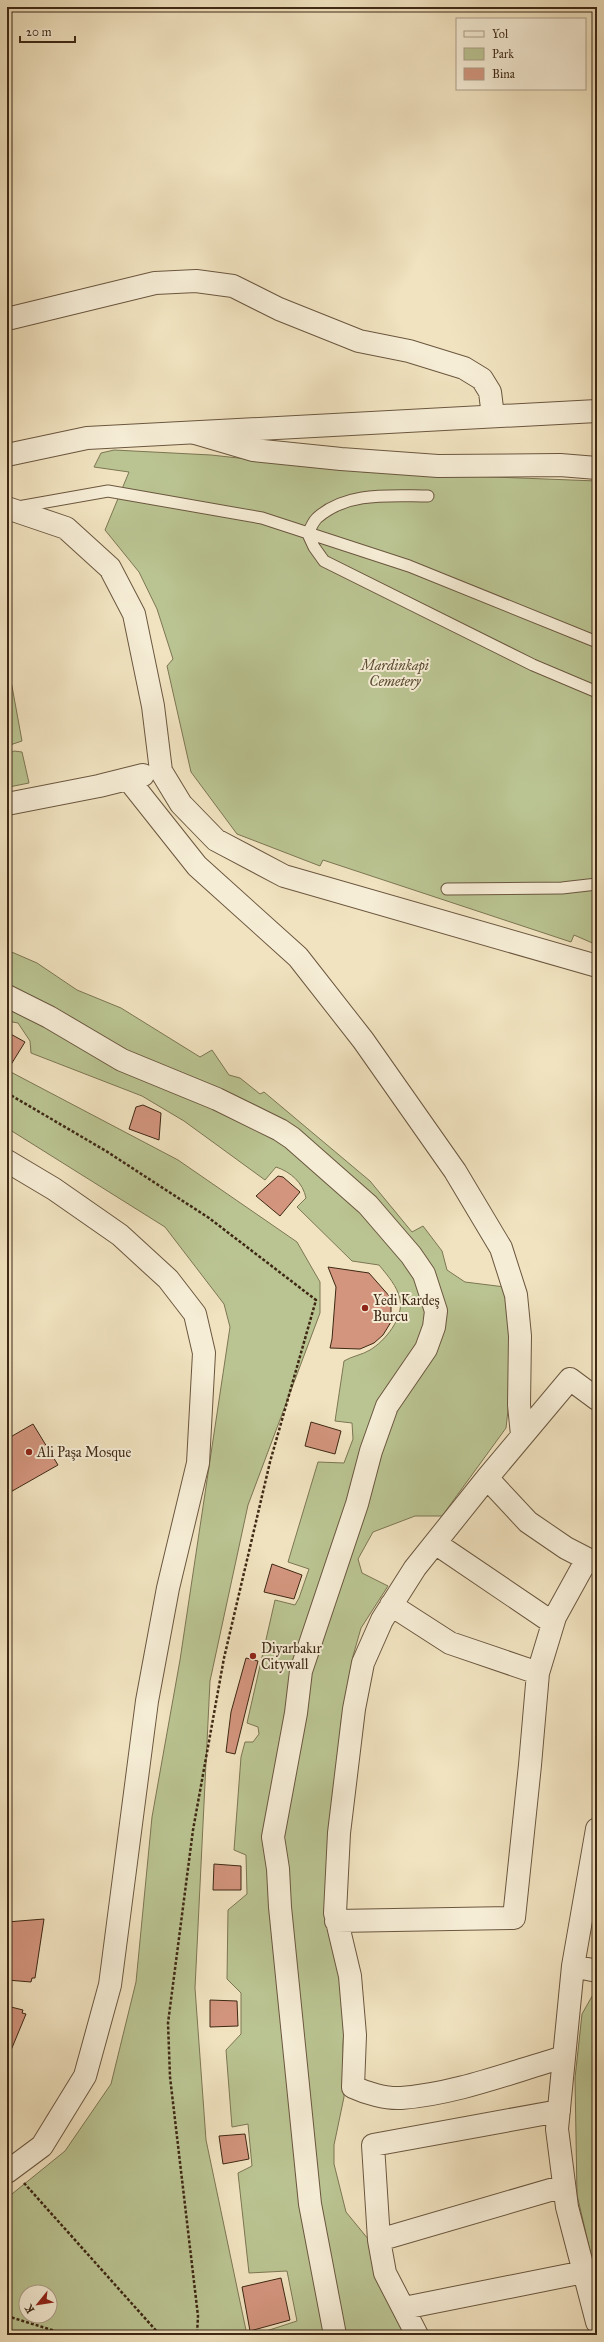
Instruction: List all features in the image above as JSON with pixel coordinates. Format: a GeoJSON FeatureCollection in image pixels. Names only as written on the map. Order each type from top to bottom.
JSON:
{"type":"FeatureCollection","features":[{"type":"Feature","properties":{"kind":"street"},"geometry":{"type":"LineString","coordinates":[[7,319],[156,283],[196,281],[233,286],[279,309],[359,341],[409,351],[464,368],[482,379],[490,392],[493,416]]}},
{"type":"Feature","properties":{"kind":"street"},"geometry":{"type":"LineString","coordinates":[[7,455],[87,438],[189,431],[597,411]]}},
{"type":"Feature","properties":{"kind":"street"},"geometry":{"type":"LineString","coordinates":[[189,431],[253,450],[341,459],[438,466],[560,465],[597,468]]}},
{"type":"Feature","properties":{"kind":"street"},"geometry":{"type":"LineString","coordinates":[[9,508],[66,528],[110,568],[134,614],[153,706],[160,771],[181,804],[216,840],[284,876],[597,966]]}},
{"type":"Feature","properties":{"kind":"street"},"geometry":{"type":"LineString","coordinates":[[7,804],[160,771]]}},
{"type":"Feature","properties":{"kind":"street"},"geometry":{"type":"LineString","coordinates":[[128,779],[197,866],[298,956],[363,1040],[458,1177],[501,1248],[516,1295],[520,1336],[519,1405],[522,1435]]}},
{"type":"Feature","properties":{"kind":"street"},"geometry":{"type":"LineString","coordinates":[[7,996],[49,1017],[122,1060],[217,1099],[280,1130],[292,1138],[368,1205],[411,1255],[424,1274],[436,1311],[434,1327],[426,1350],[387,1406],[371,1450],[357,1504],[300,1671],[296,1713],[274,1837],[310,2204],[335,2335]]}},
{"type":"Feature","properties":{"kind":"street"},"geometry":{"type":"LineString","coordinates":[[7,1161],[54,1189],[120,1235],[168,1279],[195,1314],[204,1353],[198,1463],[168,1588],[147,1701],[110,1985],[85,2076],[42,2146],[9,2170]]}},
{"type":"Feature","properties":{"kind":"street"},"geometry":{"type":"LineString","coordinates":[[564,2057],[458,2088],[399,2098],[363,2091],[353,2087],[355,2035],[350,1976],[336,1921],[339,1834],[354,1709],[363,1663],[382,1620],[415,1568],[486,1478],[570,1379],[597,1399]]}},
{"type":"Feature","properties":{"kind":"street"},"geometry":{"type":"LineString","coordinates":[[336,1921],[514,1918],[538,1673],[553,1623],[592,1562],[528,1522],[486,1478]]}},
{"type":"Feature","properties":{"kind":"street"},"geometry":{"type":"LineString","coordinates":[[435,1543],[553,1623]]}},
{"type":"Feature","properties":{"kind":"street"},"geometry":{"type":"LineString","coordinates":[[391,1605],[450,1643],[538,1673]]}},
{"type":"Feature","properties":{"kind":"street"},"geometry":{"type":"LineString","coordinates":[[597,1832],[573,1966],[557,2129],[567,2207],[597,2322]]}},
{"type":"Feature","properties":{"kind":"street"},"geometry":{"type":"LineString","coordinates":[[573,1966],[597,1971]]}},
{"type":"Feature","properties":{"kind":"street"},"geometry":{"type":"LineString","coordinates":[[417,2335],[385,2273],[379,2240],[373,2145],[559,2111]]}},
{"type":"Feature","properties":{"kind":"street"},"geometry":{"type":"LineString","coordinates":[[379,2240],[564,2186]]}},
{"type":"Feature","properties":{"kind":"street"},"geometry":{"type":"LineString","coordinates":[[404,2308],[584,2272]]}},
{"type":"Feature","properties":{"kind":"lane"},"geometry":{"type":"LineString","coordinates":[[9,508],[108,491],[262,518],[409,566],[597,642]]}},
{"type":"Feature","properties":{"kind":"lane"},"geometry":{"type":"LineString","coordinates":[[308,534],[316,518],[341,504],[372,495],[428,496]]}},
{"type":"Feature","properties":{"kind":"lane"},"geometry":{"type":"LineString","coordinates":[[308,534],[314,547],[324,561],[533,665],[597,692]]}},
{"type":"Feature","properties":{"kind":"lane"},"geometry":{"type":"LineString","coordinates":[[447,889],[562,888],[597,884]]}},
{"type":"Feature","properties":{"kind":"path"},"geometry":{"type":"LineString","coordinates":[[7,1093],[106,1151],[209,1218],[316,1300],[270,1462],[224,1658],[193,1830],[168,2023],[170,2077],[198,2316],[197,2335]]}},
{"type":"Feature","properties":{"kind":"path"},"geometry":{"type":"LineString","coordinates":[[9,2170],[160,2335]]}},
{"type":"Feature","properties":{"kind":"path"},"geometry":{"type":"LineString","coordinates":[[7,2316],[68,2335]]}},
{"type":"Feature","properties":{"kind":"green space","name":"Mardinkapi Cemetery"},"geometry":{"type":"Polygon","coordinates":[[[114,450],[211,455],[365,472],[597,481],[597,945],[574,935],[571,942],[323,860],[320,866],[237,834],[191,772],[167,666],[173,659],[157,609],[139,572],[105,530],[129,472],[94,467],[101,453],[114,450]]]}},
{"type":"Feature","properties":{"kind":"green space"},"geometry":{"type":"Polygon","coordinates":[[[7,659],[22,741],[7,746],[7,659]]]}},
{"type":"Feature","properties":{"kind":"green space"},"geometry":{"type":"Polygon","coordinates":[[[14,751],[22,752],[29,783],[9,787],[7,783],[7,755],[14,751]]]}},
{"type":"Feature","properties":{"kind":"green space"},"geometry":{"type":"Polygon","coordinates":[[[7,950],[37,963],[77,990],[121,1008],[200,1057],[212,1050],[229,1075],[240,1078],[260,1094],[264,1092],[370,1181],[412,1232],[423,1226],[442,1251],[447,1270],[465,1282],[505,1287],[513,1365],[506,1428],[442,1516],[415,1516],[373,1532],[358,1559],[362,1573],[388,1586],[361,1628],[353,1656],[341,1722],[336,1779],[346,1991],[343,2046],[344,2097],[334,2145],[334,2164],[346,2212],[373,2245],[411,2335],[261,2335],[260,2333],[297,2321],[287,2271],[249,2273],[238,2173],[252,2166],[248,2124],[232,2127],[226,2050],[241,2034],[241,1993],[227,1979],[228,1910],[247,1894],[246,1855],[234,1850],[241,1757],[245,1742],[253,1742],[259,1734],[258,1727],[247,1723],[275,1600],[295,1605],[309,1569],[288,1562],[318,1462],[344,1463],[353,1439],[352,1423],[335,1421],[344,1361],[370,1350],[387,1335],[399,1314],[399,1294],[389,1277],[379,1265],[352,1261],[297,1207],[306,1198],[299,1183],[287,1172],[276,1167],[265,1180],[184,1121],[142,1096],[31,1053],[30,1041],[18,1023],[7,1021],[7,950]]]}},
{"type":"Feature","properties":{"kind":"green space"},"geometry":{"type":"Polygon","coordinates":[[[7,1070],[178,1160],[297,1242],[320,1282],[320,1313],[248,1505],[210,1681],[195,1988],[206,2140],[247,2335],[7,2335],[7,2198],[65,2151],[111,2084],[136,1982],[152,1817],[180,1660],[230,1327],[224,1304],[165,1227],[7,1128],[7,1070]]]}},
{"type":"Feature","properties":{"kind":"green space"},"geometry":{"type":"Polygon","coordinates":[[[595,1991],[597,1991],[597,2281],[577,2195],[575,2078],[582,2014],[595,1991]]]}},
{"type":"Feature","properties":{"kind":"building"},"geometry":{"type":"Polygon","coordinates":[[[7,1032],[25,1042],[7,1071],[7,1032]]]}},
{"type":"Feature","properties":{"kind":"building"},"geometry":{"type":"Polygon","coordinates":[[[143,1105],[161,1113],[159,1140],[129,1129],[136,1107],[143,1105]]]}},
{"type":"Feature","properties":{"kind":"building"},"geometry":{"type":"Polygon","coordinates":[[[278,1176],[283,1177],[300,1192],[280,1216],[256,1196],[278,1176]]]}},
{"type":"Feature","properties":{"kind":"building"},"geometry":{"type":"Polygon","coordinates":[[[328,1267],[369,1273],[391,1298],[391,1322],[383,1335],[374,1343],[360,1349],[330,1348],[336,1287],[328,1267]]]}},
{"type":"Feature","properties":{"kind":"building"},"geometry":{"type":"Polygon","coordinates":[[[311,1422],[341,1431],[335,1454],[305,1446],[311,1422]]]}},
{"type":"Feature","properties":{"kind":"building","name":"Ali Paşa Mosque"},"geometry":{"type":"Polygon","coordinates":[[[33,1424],[58,1465],[7,1494],[7,1439],[33,1424]]]}},
{"type":"Feature","properties":{"kind":"building"},"geometry":{"type":"Polygon","coordinates":[[[272,1564],[302,1575],[294,1599],[264,1592],[272,1564]]]}},
{"type":"Feature","properties":{"kind":"building"},"geometry":{"type":"Polygon","coordinates":[[[246,1658],[258,1661],[235,1754],[226,1752],[231,1712],[246,1658]]]}},
{"type":"Feature","properties":{"kind":"building"},"geometry":{"type":"Polygon","coordinates":[[[214,1864],[241,1866],[241,1890],[213,1890],[214,1864]]]}},
{"type":"Feature","properties":{"kind":"building"},"geometry":{"type":"Polygon","coordinates":[[[44,1919],[35,1978],[32,1978],[31,1982],[7,1980],[7,1922],[44,1919]]]}},
{"type":"Feature","properties":{"kind":"building"},"geometry":{"type":"Polygon","coordinates":[[[210,2000],[237,2001],[238,2026],[210,2027],[210,2000]]]}},
{"type":"Feature","properties":{"kind":"building"},"geometry":{"type":"Polygon","coordinates":[[[7,2006],[23,2010],[22,2013],[26,2014],[7,2060],[7,2006]]]}},
{"type":"Feature","properties":{"kind":"building"},"geometry":{"type":"Polygon","coordinates":[[[245,2134],[249,2159],[223,2164],[219,2136],[245,2134]]]}},
{"type":"Feature","properties":{"kind":"building"},"geometry":{"type":"Polygon","coordinates":[[[281,2278],[290,2320],[250,2331],[242,2287],[281,2278]]]}},
{"type":"Feature","properties":{"kind":"place","name":"Yedi Kardeş Burcu"},"geometry":{"type":"Point","coordinates":[365,1308]}},
{"type":"Feature","properties":{"kind":"place","name":"Ali Paşa Mosque"},"geometry":{"type":"Point","coordinates":[29,1452]}},
{"type":"Feature","properties":{"kind":"place","name":"Diyarbakır Citywall"},"geometry":{"type":"Point","coordinates":[253,1656]}}]}
